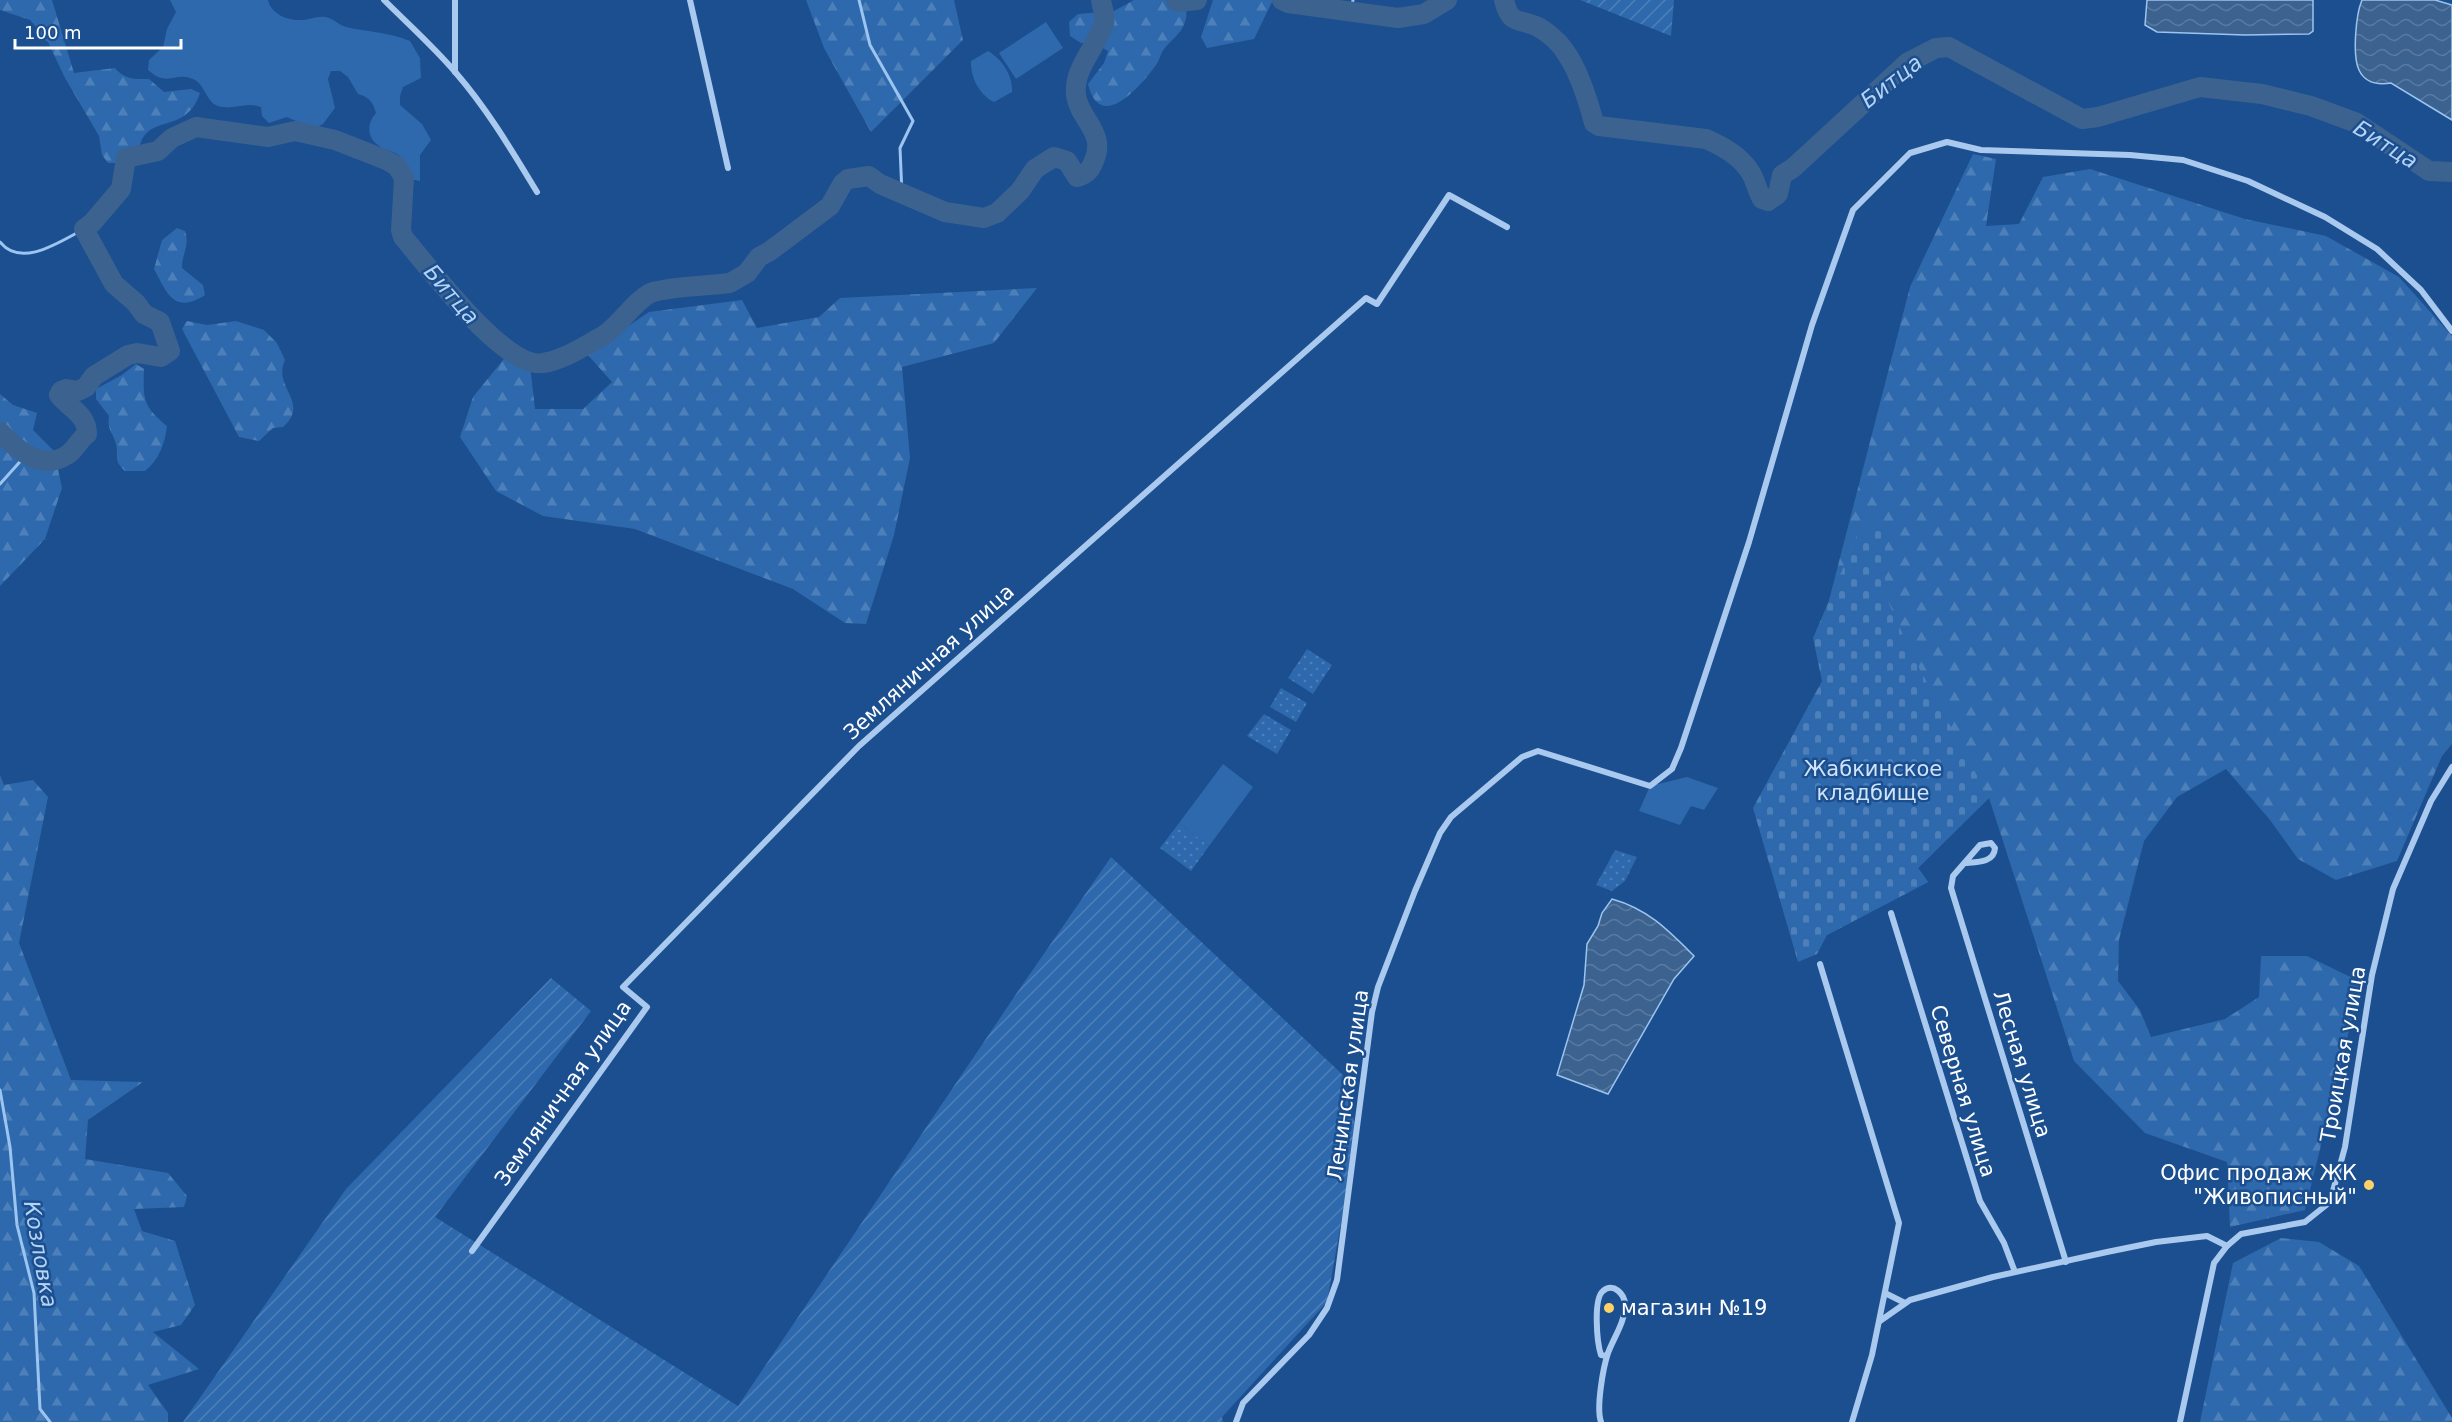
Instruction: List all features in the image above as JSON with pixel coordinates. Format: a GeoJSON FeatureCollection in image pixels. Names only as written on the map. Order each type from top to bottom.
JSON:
{"type":"FeatureCollection","features":[{"type":"Feature","properties":{"kind":"street"},"geometry":{"type":"LineString","coordinates":[[384,0],[455,72],[502,132],[537,192]]}},
{"type":"Feature","properties":{"kind":"street"},"geometry":{"type":"LineString","coordinates":[[455,0],[455,72]]}},
{"type":"Feature","properties":{"kind":"street"},"geometry":{"type":"LineString","coordinates":[[690,0],[728,168]]}},
{"type":"Feature","properties":{"kind":"street","name":"Ленинская улица"},"geometry":{"type":"LineString","coordinates":[[1236,1422],[1243,1403],[1309,1335],[1327,1308],[1337,1280],[1372,1012],[1378,987],[1414,891],[1440,833],[1451,817],[1522,757],[1538,751],[1650,786],[1672,769],[1749,542],[1812,325],[1853,210],[1910,153],[1947,142],[1981,150],[2130,155],[2183,160],[2248,181],[2325,217],[2377,249],[2421,291],[2452,331]]}},
{"type":"Feature","properties":{"kind":"street","name":"Земляничная улица"},"geometry":{"type":"LineString","coordinates":[[472,1251],[647,1007],[623,987],[859,746],[1366,298],[1377,304],[1449,195],[1507,226]]}},
{"type":"Feature","properties":{"kind":"street","name":"Троицкая улица"},"geometry":{"type":"LineString","coordinates":[[2227,1246],[2241,1234],[2305,1222],[2330,1202],[2345,1146],[2373,975],[2393,889],[2431,801],[2452,767]]}},
{"type":"Feature","properties":{"kind":"street"},"geometry":{"type":"LineString","coordinates":[[1991,843],[1995,848],[1995,854],[1990,859],[1965,863],[1980,845],[1991,843]]}},
{"type":"Feature","properties":{"kind":"street","name":"Лесная улица"},"geometry":{"type":"LineString","coordinates":[[1965,863],[1953,876],[1951,888],[2066,1262]]}},
{"type":"Feature","properties":{"kind":"street","name":"Северная улица"},"geometry":{"type":"LineString","coordinates":[[1891,914],[1980,1201],[2004,1243],[2015,1272]]}},
{"type":"Feature","properties":{"kind":"street"},"geometry":{"type":"LineString","coordinates":[[1820,964],[1899,1223],[1872,1355],[1852,1422]]}},
{"type":"Feature","properties":{"kind":"street"},"geometry":{"type":"LineString","coordinates":[[1879,1321],[1910,1300],[2015,1272],[2156,1242],[2207,1236],[2227,1246],[2214,1263],[2180,1422]]}},
{"type":"Feature","properties":{"kind":"street"},"geometry":{"type":"LineString","coordinates":[[1601,1422],[1600,1393],[1607,1356],[1624,1317],[1625,1302],[1622,1294],[1616,1289],[1609,1288],[1603,1291],[1598,1298],[1597,1312],[1598,1345],[1601,1355],[1607,1356]]}},
{"type":"Feature","properties":{"kind":"street"},"geometry":{"type":"LineString","coordinates":[[1885,1293],[1905,1303]]}},
{"type":"Feature","properties":{"kind":"green space"},"geometry":{"type":"Polygon","coordinates":[[[0,0],[52,0],[74,73],[115,68],[126,77],[149,79],[164,92],[191,89],[200,93],[194,106],[178,119],[152,129],[145,135],[140,145],[122,155],[117,163],[108,163],[102,155],[99,136],[65,78],[48,42],[40,37],[37,28],[30,20],[0,10],[0,0]]]}},
{"type":"Feature","properties":{"kind":"green space"},"geometry":{"type":"Polygon","coordinates":[[[170,0],[268,0],[276,13],[286,18],[301,20],[326,17],[346,27],[410,41],[420,58],[421,78],[403,87],[400,105],[422,124],[431,140],[420,155],[420,181],[410,179],[406,165],[400,156],[381,147],[372,138],[369,130],[376,113],[373,106],[368,98],[358,94],[348,77],[340,71],[331,71],[328,79],[335,108],[323,124],[314,129],[287,117],[269,123],[262,116],[261,107],[255,105],[218,106],[211,101],[197,81],[186,77],[161,78],[148,70],[149,60],[163,47],[167,29],[176,12],[170,0]]]}},
{"type":"Feature","properties":{"kind":"green space"},"geometry":{"type":"Polygon","coordinates":[[[806,0],[954,0],[963,40],[871,132],[824,48],[806,0]]]}},
{"type":"Feature","properties":{"kind":"green space"},"geometry":{"type":"Polygon","coordinates":[[[1134,0],[1183,0],[1186,19],[1181,31],[1165,48],[1156,65],[1141,84],[1121,101],[1111,105],[1102,105],[1094,98],[1088,84],[1104,63],[1108,51],[1094,43],[1081,43],[1070,36],[1069,22],[1078,14],[1114,11],[1134,0]]]}},
{"type":"Feature","properties":{"kind":"green space"},"geometry":{"type":"Polygon","coordinates":[[[1213,0],[1273,0],[1254,39],[1207,48],[1201,37],[1213,0]]]}},
{"type":"Feature","properties":{"kind":"green space"},"geometry":{"type":"Polygon","coordinates":[[[1580,0],[1674,0],[1671,36],[1580,0]]]}},
{"type":"Feature","properties":{"kind":"green space"},"geometry":{"type":"Polygon","coordinates":[[[1046,22],[1063,48],[1016,79],[999,53],[1046,22]]]}},
{"type":"Feature","properties":{"kind":"green space"},"geometry":{"type":"Polygon","coordinates":[[[988,51],[1006,68],[1012,86],[1012,92],[994,102],[980,91],[971,67],[971,61],[988,51]]]}},
{"type":"Feature","properties":{"kind":"green space"},"geometry":{"type":"Polygon","coordinates":[[[1973,154],[1996,159],[1986,226],[2019,224],[2043,177],[2090,169],[2245,219],[2326,236],[2399,277],[2452,336],[2452,744],[2442,756],[2397,861],[2336,880],[2298,859],[2270,820],[2226,769],[2177,797],[2144,841],[2119,940],[2118,981],[2140,1010],[2151,1037],[2225,1019],[2259,997],[2261,956],[2307,956],[2361,982],[2305,1210],[2230,1227],[2227,1162],[2145,1133],[2074,1061],[1989,798],[1918,868],[1928,882],[1827,935],[1841,688],[1820,635],[1910,287],[1973,154]]]}},
{"type":"Feature","properties":{"kind":"green space"},"geometry":{"type":"Polygon","coordinates":[[[177,228],[185,231],[186,236],[182,268],[203,285],[205,295],[186,303],[179,302],[168,293],[154,269],[162,240],[177,228]]]}},
{"type":"Feature","properties":{"kind":"green space"},"geometry":{"type":"Polygon","coordinates":[[[1037,288],[994,343],[902,367],[910,458],[894,535],[866,624],[845,623],[793,589],[635,529],[543,516],[496,491],[460,437],[473,397],[507,355],[530,365],[535,409],[583,409],[612,382],[587,354],[649,312],[742,300],[757,328],[819,317],[840,298],[1037,288]]]}},
{"type":"Feature","properties":{"kind":"green space"},"geometry":{"type":"Polygon","coordinates":[[[187,321],[207,325],[236,321],[264,330],[277,343],[285,360],[282,370],[283,379],[293,402],[291,418],[283,427],[273,428],[259,441],[239,437],[182,329],[187,321]]]}},
{"type":"Feature","properties":{"kind":"green space"},"geometry":{"type":"Polygon","coordinates":[[[136,364],[144,369],[146,402],[153,413],[167,426],[165,439],[150,467],[145,471],[125,471],[118,461],[109,416],[96,399],[96,389],[122,375],[136,364]]]}},
{"type":"Feature","properties":{"kind":"green space"},"geometry":{"type":"Polygon","coordinates":[[[0,394],[13,405],[37,413],[33,430],[54,451],[62,488],[45,539],[0,586],[0,394]]]}},
{"type":"Feature","properties":{"kind":"green space","name":"Жабкинское кладбище"},"geometry":{"type":"Polygon","coordinates":[[[1885,523],[1885,594],[1910,651],[1989,798],[1918,868],[1928,882],[1827,935],[1817,954],[1798,962],[1753,808],[1822,681],[1813,638],[1859,531],[1885,523]]]}},
{"type":"Feature","properties":{"kind":"green space"},"geometry":{"type":"Polygon","coordinates":[[[1307,649],[1332,665],[1313,694],[1288,678],[1307,649]]]}},
{"type":"Feature","properties":{"kind":"green space"},"geometry":{"type":"Polygon","coordinates":[[[1281,688],[1307,703],[1296,722],[1270,707],[1281,688]]]}},
{"type":"Feature","properties":{"kind":"green space"},"geometry":{"type":"Polygon","coordinates":[[[1264,714],[1291,730],[1277,754],[1247,736],[1264,714]]]}},
{"type":"Feature","properties":{"kind":"green space"},"geometry":{"type":"Polygon","coordinates":[[[1223,764],[1253,787],[1209,846],[1179,823],[1223,764]]]}},
{"type":"Feature","properties":{"kind":"green space"},"geometry":{"type":"Polygon","coordinates":[[[0,775],[4,785],[33,780],[48,797],[19,943],[71,1080],[143,1082],[88,1120],[85,1159],[168,1173],[187,1196],[184,1207],[134,1209],[142,1231],[175,1241],[195,1305],[181,1325],[153,1332],[199,1369],[148,1385],[168,1413],[168,1422],[0,1422],[0,775]]]}},
{"type":"Feature","properties":{"kind":"green space"},"geometry":{"type":"Polygon","coordinates":[[[1687,777],[1718,788],[1704,810],[1691,806],[1680,825],[1639,811],[1650,786],[1687,777]]]}},
{"type":"Feature","properties":{"kind":"green space"},"geometry":{"type":"Polygon","coordinates":[[[1179,823],[1209,846],[1191,871],[1160,848],[1179,823]]]}},
{"type":"Feature","properties":{"kind":"green space"},"geometry":{"type":"Polygon","coordinates":[[[1615,850],[1637,857],[1625,881],[1612,891],[1596,885],[1615,850]]]}},
{"type":"Feature","properties":{"kind":"green space"},"geometry":{"type":"Polygon","coordinates":[[[1111,857],[1343,1075],[1357,1133],[1327,1302],[1222,1417],[1223,1422],[183,1422],[346,1189],[551,978],[591,1011],[435,1217],[738,1406],[1111,857]]]}},
{"type":"Feature","properties":{"kind":"green space"},"geometry":{"type":"Polygon","coordinates":[[[2281,1238],[2319,1242],[2359,1266],[2452,1418],[2452,1422],[2200,1422],[2233,1263],[2281,1238]]]}},
{"type":"Feature","properties":{"kind":"water"},"geometry":{"type":"Polygon","coordinates":[[[2147,0],[2313,0],[2313,31],[2309,34],[2245,35],[2157,32],[2145,25],[2147,0]]]}},
{"type":"Feature","properties":{"kind":"water"},"geometry":{"type":"Polygon","coordinates":[[[2362,0],[2435,0],[2452,5],[2452,120],[2391,83],[2372,82],[2365,78],[2359,70],[2355,45],[2362,0]]]}},
{"type":"Feature","properties":{"kind":"water"},"geometry":{"type":"Polygon","coordinates":[[[1612,899],[1647,915],[1666,929],[1694,956],[1674,979],[1608,1094],[1557,1075],[1584,985],[1587,944],[1598,926],[1602,913],[1612,899]]]}},
{"type":"Feature","properties":{"kind":"waterway"},"geometry":{"type":"LineString","coordinates":[[859,0],[870,45],[913,121],[900,148],[902,194]]}},
{"type":"Feature","properties":{"kind":"waterway","name":"Битца"},"geometry":{"type":"LineString","coordinates":[[0,432],[30,457],[39,460],[57,460],[70,453],[87,434],[84,421],[59,395],[61,391],[66,389],[78,391],[86,387],[94,376],[128,355],[137,353],[161,357],[170,351],[160,322],[144,314],[136,303],[114,284],[84,229],[121,189],[126,158],[158,151],[172,138],[196,127],[268,137],[295,131],[335,140],[397,166],[404,178],[401,230],[403,237],[488,334],[527,361],[543,363],[565,356],[601,337],[641,300],[653,292],[730,283],[747,273],[759,257],[830,206],[843,183],[848,179],[869,176],[880,184],[945,212],[984,218],[997,213],[1020,191],[1035,169],[1054,157],[1067,161],[1077,177],[1085,174],[1093,163],[1097,143],[1078,104],[1076,85],[1082,67],[1104,23],[1101,0]]}},
{"type":"Feature","properties":{"kind":"waterway","name":"Битца"},"geometry":{"type":"LineString","coordinates":[[1176,0],[1178,2],[1197,0]]}},
{"type":"Feature","properties":{"kind":"waterway","name":"Битца"},"geometry":{"type":"LineString","coordinates":[[1282,0],[1288,3],[1398,18],[1424,14],[1447,0]]}},
{"type":"Feature","properties":{"kind":"waterway"},"geometry":{"type":"LineString","coordinates":[[1351,12],[1353,0]]}},
{"type":"Feature","properties":{"kind":"waterway","name":"Битца"},"geometry":{"type":"LineString","coordinates":[[1504,0],[1512,17],[1540,28],[1562,47],[1578,75],[1594,123],[1599,126],[1706,139],[1713,142],[1745,164],[1762,199],[1768,201],[1778,194],[1782,175],[1793,168],[1907,63],[1936,48],[1949,47],[2082,119],[2098,117],[2200,87],[2262,94],[2311,106],[2357,123],[2429,171],[2452,172]]}},
{"type":"Feature","properties":{"kind":"waterway"},"geometry":{"type":"LineString","coordinates":[[0,242],[9,250],[30,253],[53,246],[84,229]]}},
{"type":"Feature","properties":{"kind":"waterway","name":"Козловка"},"geometry":{"type":"LineString","coordinates":[[0,484],[26,455]]}},
{"type":"Feature","properties":{"kind":"waterway","name":"Козловка"},"geometry":{"type":"LineString","coordinates":[[0,1090],[10,1147],[17,1225],[34,1293],[40,1409],[50,1422]]}},
{"type":"Feature","properties":{"kind":"place","name":"Офис продаж ЖК \"Живописный\""},"geometry":{"type":"Point","coordinates":[2369,1185]}},
{"type":"Feature","properties":{"kind":"place","name":"магазин №19"},"geometry":{"type":"Point","coordinates":[1609,1308]}}]}
